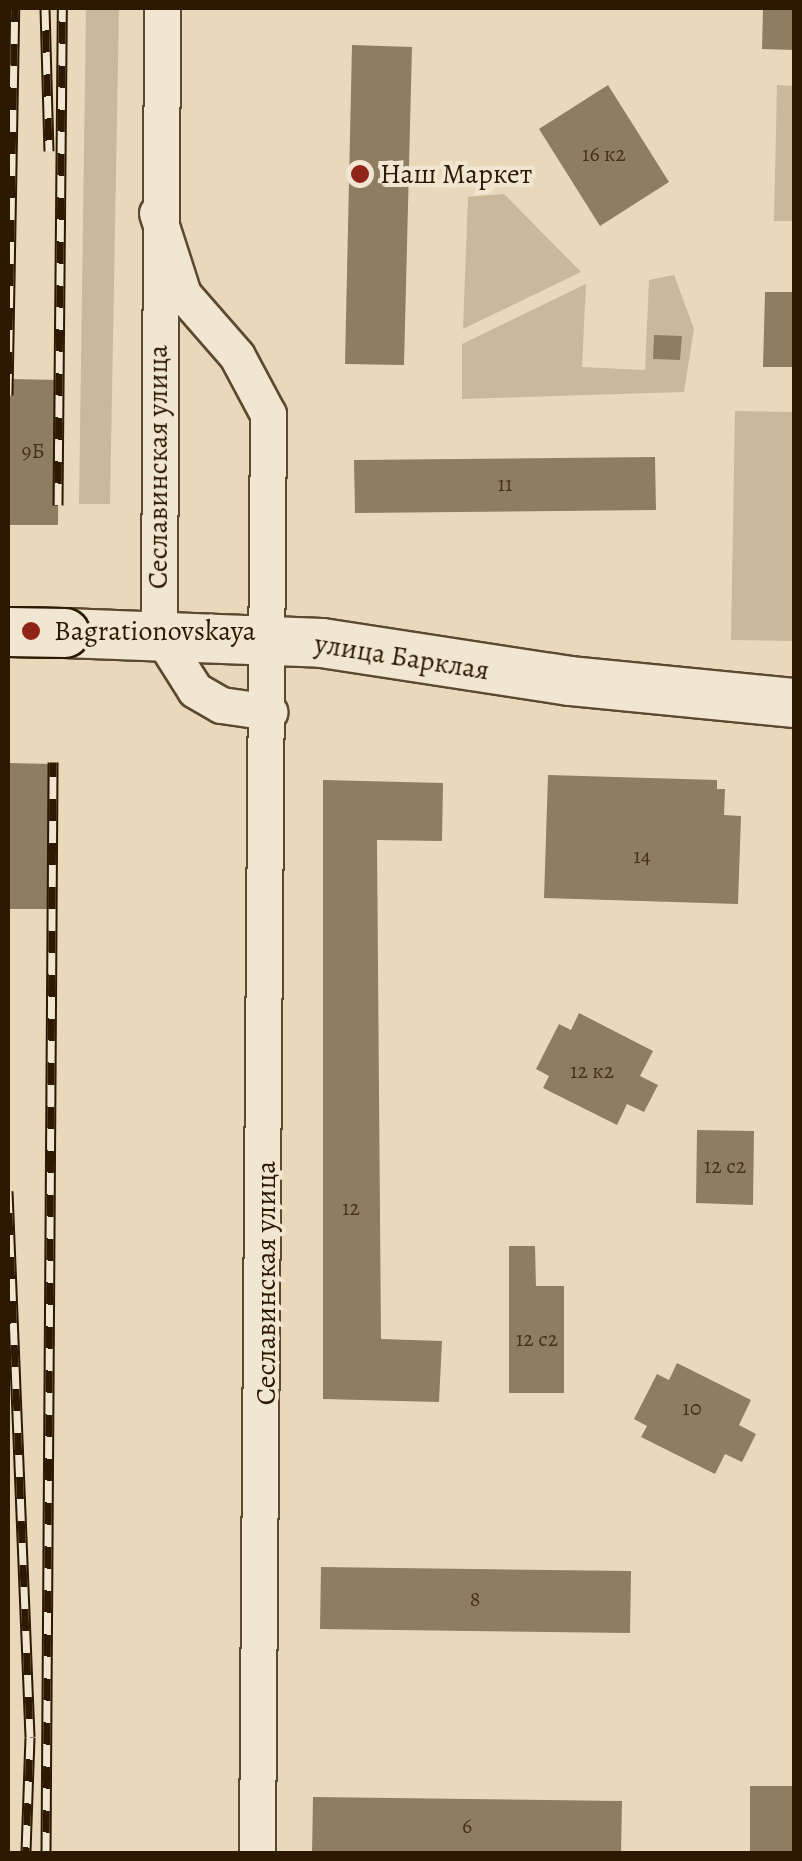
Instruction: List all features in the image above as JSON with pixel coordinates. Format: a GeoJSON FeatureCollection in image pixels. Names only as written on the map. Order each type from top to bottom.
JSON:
{"type":"FeatureCollection","features":[{"type":"Feature","properties":{"kind":"main road","name":"улица Барклая"},"geometry":{"type":"LineString","coordinates":[[8,632],[159,633],[270,639],[570,681],[794,702]]}},
{"type":"Feature","properties":{"kind":"street","name":"Сеславинская улица"},"geometry":{"type":"LineString","coordinates":[[159,633],[157,213],[162,8]]}},
{"type":"Feature","properties":{"kind":"street","name":"Сеславинская улица"},"geometry":{"type":"LineString","coordinates":[[157,213],[183,294],[236,356],[268,414],[270,712],[257,1854]]}},
{"type":"Feature","properties":{"kind":"street"},"geometry":{"type":"LineString","coordinates":[[159,633],[195,690],[221,705],[270,712]]}},
{"type":"Feature","properties":{"kind":"shaded area"},"geometry":{"type":"Polygon","coordinates":[[[86,8],[119,8],[110,504],[79,504],[86,8]]]}},
{"type":"Feature","properties":{"kind":"shaded area"},"geometry":{"type":"Polygon","coordinates":[[[777,85],[794,86],[794,221],[774,221],[777,85]]]}},
{"type":"Feature","properties":{"kind":"shaded area"},"geometry":{"type":"Polygon","coordinates":[[[504,194],[581,272],[463,329],[468,197],[504,194]]]}},
{"type":"Feature","properties":{"kind":"shaded area"},"geometry":{"type":"Polygon","coordinates":[[[674,275],[694,329],[684,392],[462,399],[462,344],[586,284],[582,367],[645,370],[649,280],[674,275]]]}},
{"type":"Feature","properties":{"kind":"shaded area"},"geometry":{"type":"Polygon","coordinates":[[[735,411],[794,412],[794,641],[731,640],[735,411]]]}},
{"type":"Feature","properties":{"kind":"building"},"geometry":{"type":"Polygon","coordinates":[[[763,8],[794,8],[794,50],[762,49],[763,8]]]}},
{"type":"Feature","properties":{"kind":"building"},"geometry":{"type":"Polygon","coordinates":[[[352,45],[412,47],[404,365],[345,364],[352,45]]]}},
{"type":"Feature","properties":{"kind":"building"},"geometry":{"type":"Polygon","coordinates":[[[608,85],[669,182],[600,226],[539,129],[608,85]]]}},
{"type":"Feature","properties":{"kind":"building"},"geometry":{"type":"Polygon","coordinates":[[[765,292],[794,292],[794,367],[763,367],[765,292]]]}},
{"type":"Feature","properties":{"kind":"building"},"geometry":{"type":"Polygon","coordinates":[[[654,335],[682,336],[680,360],[653,359],[654,335]]]}},
{"type":"Feature","properties":{"kind":"building"},"geometry":{"type":"Polygon","coordinates":[[[8,379],[59,380],[58,525],[8,525],[8,379]]]}},
{"type":"Feature","properties":{"kind":"building"},"geometry":{"type":"Polygon","coordinates":[[[655,457],[656,510],[355,513],[354,460],[655,457]]]}},
{"type":"Feature","properties":{"kind":"building"},"geometry":{"type":"Polygon","coordinates":[[[8,763],[52,764],[50,909],[8,909],[8,763]]]}},
{"type":"Feature","properties":{"kind":"building"},"geometry":{"type":"Polygon","coordinates":[[[548,775],[717,780],[717,789],[725,789],[724,815],[741,816],[738,904],[544,898],[548,775]]]}},
{"type":"Feature","properties":{"kind":"building"},"geometry":{"type":"Polygon","coordinates":[[[323,780],[443,783],[442,841],[377,840],[381,1339],[442,1341],[439,1402],[323,1399],[323,780]]]}},
{"type":"Feature","properties":{"kind":"building"},"geometry":{"type":"Polygon","coordinates":[[[579,1013],[653,1051],[640,1076],[658,1085],[644,1112],[627,1104],[617,1125],[543,1088],[549,1076],[536,1069],[559,1024],[571,1030],[579,1013]]]}},
{"type":"Feature","properties":{"kind":"building"},"geometry":{"type":"Polygon","coordinates":[[[697,1130],[754,1131],[753,1205],[696,1203],[697,1130]]]}},
{"type":"Feature","properties":{"kind":"building"},"geometry":{"type":"Polygon","coordinates":[[[509,1246],[535,1246],[536,1286],[564,1286],[564,1393],[509,1393],[509,1246]]]}},
{"type":"Feature","properties":{"kind":"building"},"geometry":{"type":"Polygon","coordinates":[[[677,1363],[751,1400],[739,1425],[756,1434],[742,1462],[725,1454],[715,1474],[641,1437],[647,1426],[634,1419],[657,1374],[669,1380],[677,1363]]]}},
{"type":"Feature","properties":{"kind":"building"},"geometry":{"type":"Polygon","coordinates":[[[321,1567],[631,1571],[630,1633],[320,1629],[321,1567]]]}},
{"type":"Feature","properties":{"kind":"building"},"geometry":{"type":"Polygon","coordinates":[[[750,1786],[794,1786],[794,1854],[750,1854],[750,1786]]]}},
{"type":"Feature","properties":{"kind":"building"},"geometry":{"type":"Polygon","coordinates":[[[313,1797],[622,1801],[621,1854],[312,1854],[313,1797]]]}},
{"type":"Feature","properties":{"kind":"railway"},"geometry":{"type":"LineString","coordinates":[[8,395],[15,8]]}},
{"type":"Feature","properties":{"kind":"railway"},"geometry":{"type":"LineString","coordinates":[[45,8],[49,151]]}},
{"type":"Feature","properties":{"kind":"railway"},"geometry":{"type":"LineString","coordinates":[[58,505],[62,8]]}},
{"type":"Feature","properties":{"kind":"railway"},"geometry":{"type":"LineString","coordinates":[[46,1854],[53,762]]}},
{"type":"Feature","properties":{"kind":"railway"},"geometry":{"type":"LineString","coordinates":[[8,1191],[30,1737],[26,1854]]}},
{"type":"Feature","properties":{"kind":"place","name":"Наш Маркет"},"geometry":{"type":"Point","coordinates":[360,174]}},
{"type":"Feature","properties":{"kind":"place","name":"Bagrationovskaya"},"geometry":{"type":"Point","coordinates":[31,631]}}]}
